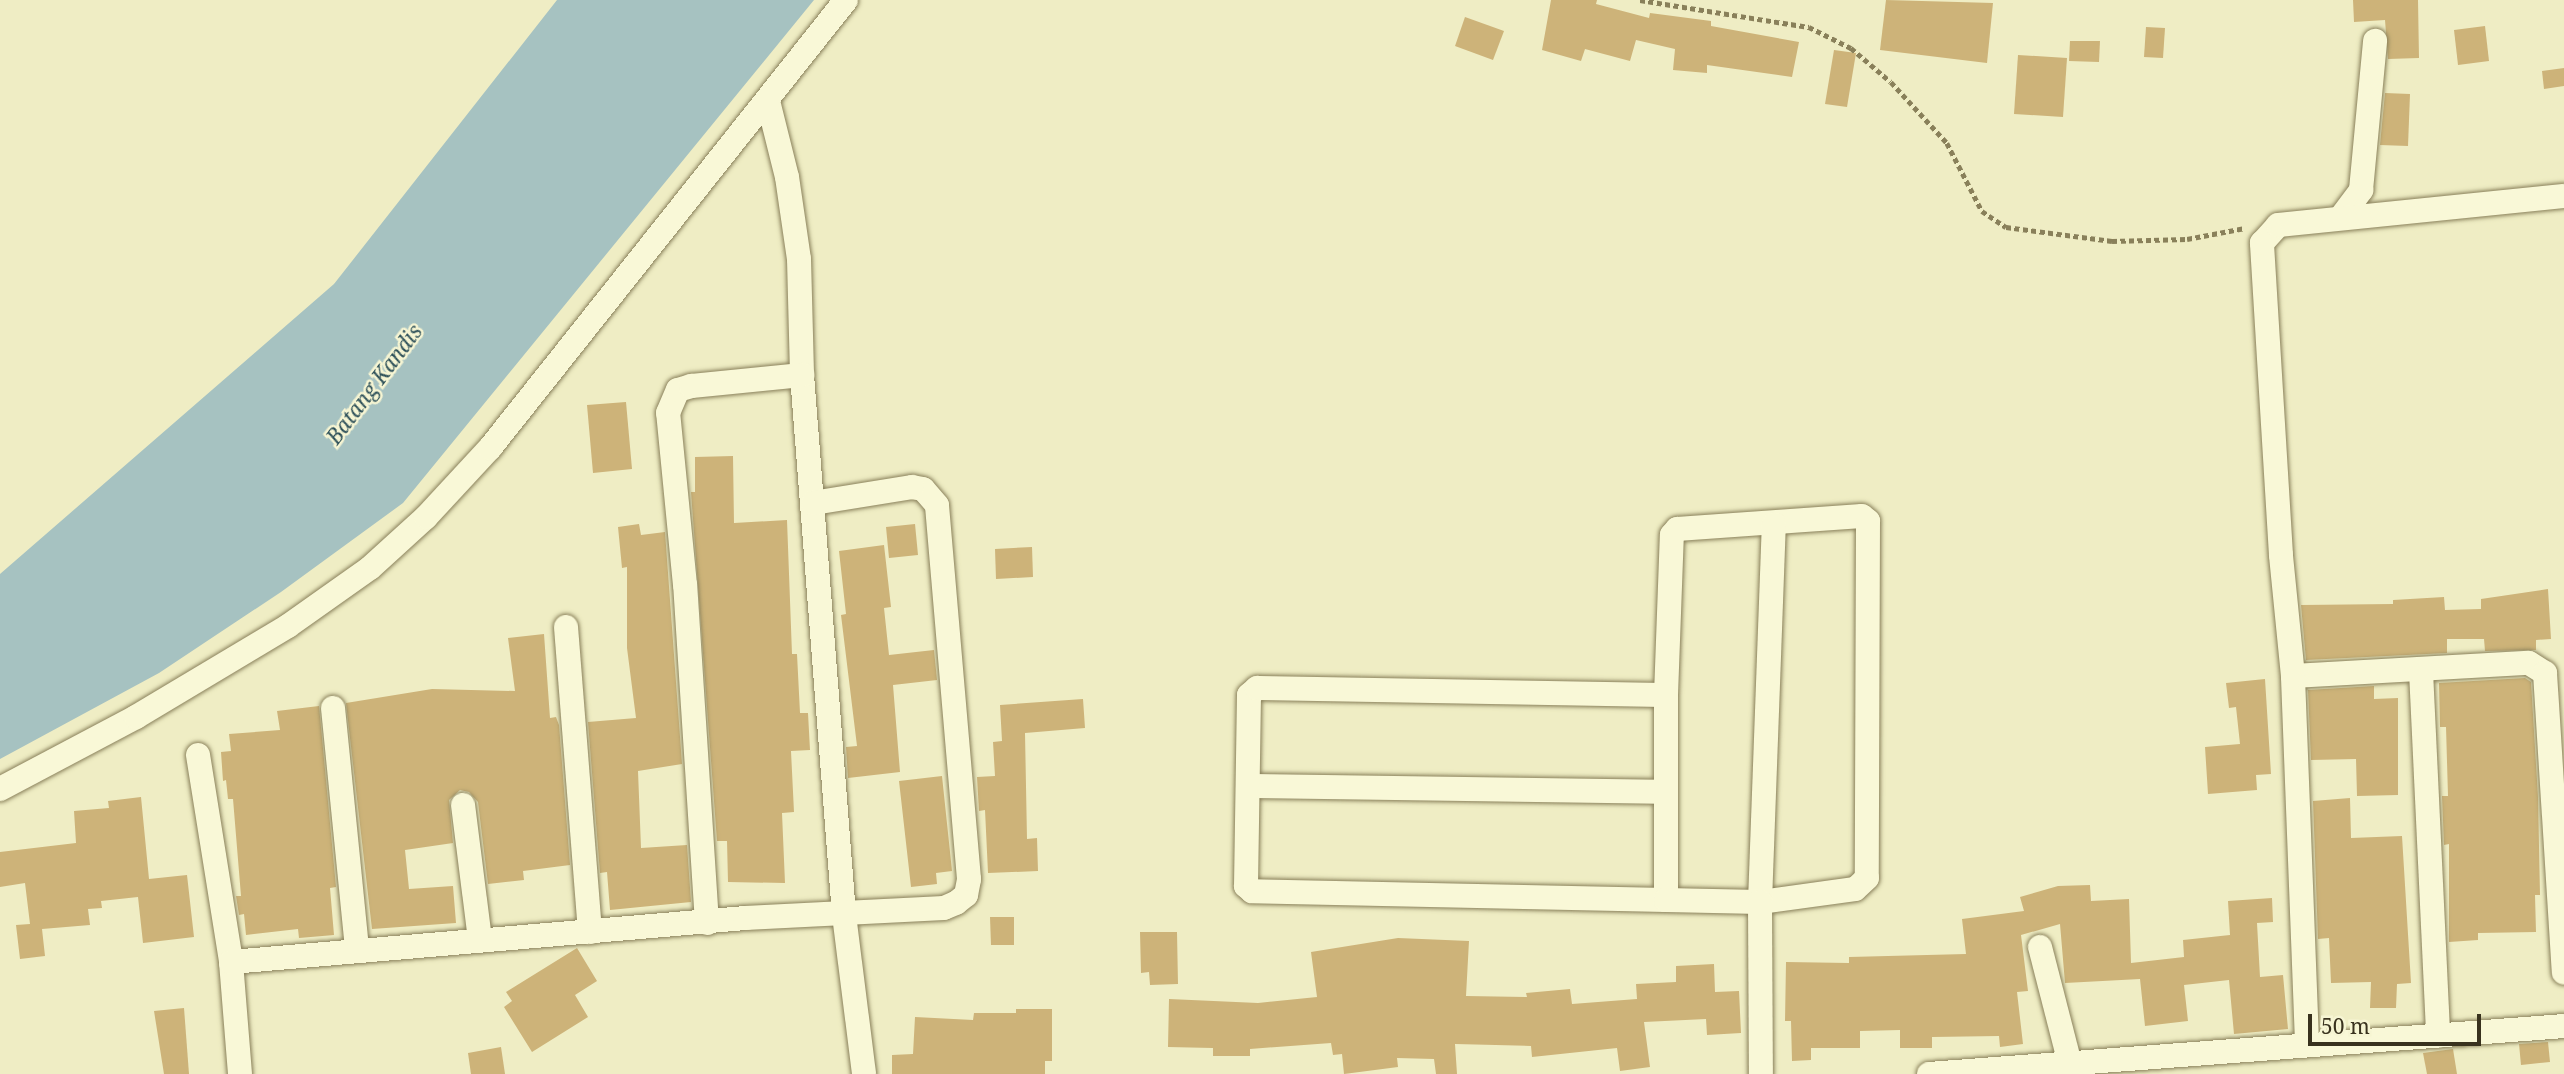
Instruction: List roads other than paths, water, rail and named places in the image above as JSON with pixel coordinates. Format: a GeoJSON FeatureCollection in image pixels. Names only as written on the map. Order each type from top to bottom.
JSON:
{"type":"FeatureCollection","features":[{"type":"Feature","properties":{"kind":"street"},"geometry":{"type":"LineString","coordinates":[[0,789],[136,717],[288,626],[370,568],[426,517],[490,448],[846,0]]}},
{"type":"Feature","properties":{"kind":"street"},"geometry":{"type":"LineString","coordinates":[[2341,217],[2361,190],[2375,41]]}},
{"type":"Feature","properties":{"kind":"street"},"geometry":{"type":"LineString","coordinates":[[768,101],[794,214],[802,375],[844,915],[864,1074]]}},
{"type":"Feature","properties":{"kind":"street"},"geometry":{"type":"LineString","coordinates":[[2307,1042],[2293,676],[2281,555],[2262,243],[2278,225],[2564,197]]}},
{"type":"Feature","properties":{"kind":"street"},"geometry":{"type":"LineString","coordinates":[[707,923],[685,585],[668,413],[678,390],[691,386],[802,375]]}},
{"type":"Feature","properties":{"kind":"street"},"geometry":{"type":"LineString","coordinates":[[231,962],[357,948],[944,908],[966,895],[969,879],[946,580],[937,505],[923,489],[912,487],[813,503]]}},
{"type":"Feature","properties":{"kind":"street"},"geometry":{"type":"LineString","coordinates":[[1665,695],[1257,688],[1249,695],[1246,886],[1252,891],[1666,900],[1760,901],[1855,889],[1867,878],[1868,521],[1862,516],[1677,529],[1672,535],[1665,695],[1666,900]]}},
{"type":"Feature","properties":{"kind":"street"},"geometry":{"type":"LineString","coordinates":[[1760,1074],[1760,901],[1774,524]]}},
{"type":"Feature","properties":{"kind":"street"},"geometry":{"type":"LineString","coordinates":[[566,627],[590,932]]}},
{"type":"Feature","properties":{"kind":"street"},"geometry":{"type":"LineString","coordinates":[[2293,676],[2529,663],[2546,673],[2564,972]]}},
{"type":"Feature","properties":{"kind":"street"},"geometry":{"type":"LineString","coordinates":[[2421,671],[2438,1036]]}},
{"type":"Feature","properties":{"kind":"street"},"geometry":{"type":"LineString","coordinates":[[333,708],[357,948]]}},
{"type":"Feature","properties":{"kind":"street"},"geometry":{"type":"LineString","coordinates":[[198,755],[231,962],[240,1074]]}},
{"type":"Feature","properties":{"kind":"street"},"geometry":{"type":"LineString","coordinates":[[1248,786],[1665,792]]}},
{"type":"Feature","properties":{"kind":"street"},"geometry":{"type":"LineString","coordinates":[[463,805],[480,940]]}},
{"type":"Feature","properties":{"kind":"street"},"geometry":{"type":"LineString","coordinates":[[2040,947],[2070,1064]]}},
{"type":"Feature","properties":{"kind":"street"},"geometry":{"type":"LineString","coordinates":[[1929,1074],[2307,1042],[2438,1036],[2564,1026]]}},
{"type":"Feature","properties":{"kind":"water","name":"Batang Kandis"},"geometry":{"type":"Polygon","coordinates":[[[557,0],[814,0],[403,503],[281,592],[159,673],[0,759],[0,574],[334,284],[557,0]]]}}]}
